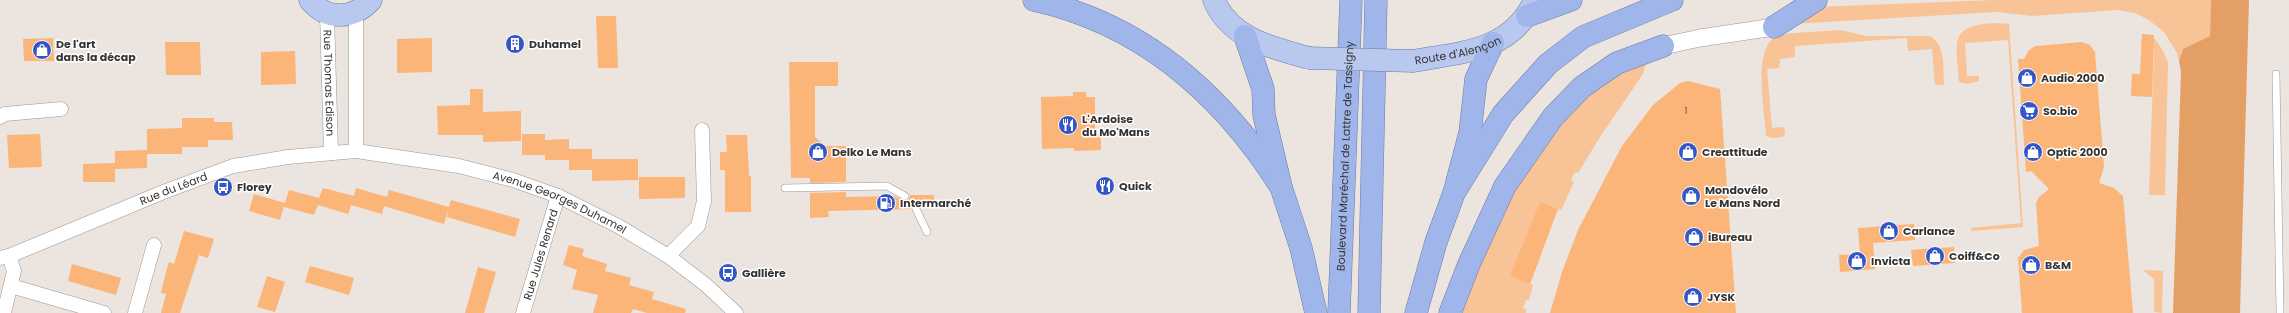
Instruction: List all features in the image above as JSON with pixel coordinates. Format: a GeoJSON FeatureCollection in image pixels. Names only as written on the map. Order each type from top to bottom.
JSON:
{"type":"FeatureCollection","features":[{"type":"Feature","properties":{"kind":"highway"},"geometry":{"type":"LineString","coordinates":[[1034,0],[1102,22],[1159,54],[1188,75],[1224,110],[1281,187]]}},
{"type":"Feature","properties":{"kind":"highway","name":"Boulevard Maréchal de Lattre de Tassigny"},"geometry":{"type":"LineString","coordinates":[[1339,313],[1351,0]]}},
{"type":"Feature","properties":{"kind":"highway"},"geometry":{"type":"LineString","coordinates":[[1369,313],[1376,0]]}},
{"type":"Feature","properties":{"kind":"highway"},"geometry":{"type":"LineString","coordinates":[[1531,8],[1571,0]]}},
{"type":"Feature","properties":{"kind":"highway"},"geometry":{"type":"LineString","coordinates":[[1454,193],[1502,114],[1548,64],[1583,37],[1672,0]]}},
{"type":"Feature","properties":{"kind":"highway"},"geometry":{"type":"LineString","coordinates":[[1774,27],[1816,0]]}},
{"type":"Feature","properties":{"kind":"highway"},"geometry":{"type":"LineString","coordinates":[[1245,36],[1262,88],[1264,115],[1281,187],[1300,248],[1316,313]]}},
{"type":"Feature","properties":{"kind":"highway"},"geometry":{"type":"LineString","coordinates":[[1416,313],[1436,242],[1454,193],[1470,133],[1476,79],[1493,43]]}},
{"type":"Feature","properties":{"kind":"highway"},"geometry":{"type":"LineString","coordinates":[[1450,313],[1469,264],[1505,186],[1553,117],[1582,87],[1617,64],[1663,46]]}},
{"type":"Feature","properties":{"kind":"main road","name":"Route d'Alençon"},"geometry":{"type":"LineString","coordinates":[[1212,1],[1228,21],[1245,36],[1263,45],[1309,58],[1413,61],[1474,50],[1493,43],[1512,32],[1531,8]]}},
{"type":"Feature","properties":{"kind":"main road"},"geometry":{"type":"LineString","coordinates":[[319,6],[336,15],[363,6]]}},
{"type":"Feature","properties":{"kind":"street","name":"Rue Thomas Edison"},"geometry":{"type":"LineString","coordinates":[[319,6],[331,153]]}},
{"type":"Feature","properties":{"kind":"street"},"geometry":{"type":"LineString","coordinates":[[356,151],[363,6]]}},
{"type":"Feature","properties":{"kind":"street"},"geometry":{"type":"LineString","coordinates":[[1663,46],[1700,38],[1774,27]]}},
{"type":"Feature","properties":{"kind":"street"},"geometry":{"type":"LineString","coordinates":[[0,117],[5,114],[62,109]]}},
{"type":"Feature","properties":{"kind":"street"},"geometry":{"type":"LineString","coordinates":[[668,256],[698,226],[704,201],[702,130]]}},
{"type":"Feature","properties":{"kind":"street","name":"Rue du Léard"},"geometry":{"type":"LineString","coordinates":[[4,257],[166,191],[233,166],[288,157],[356,151]]}},
{"type":"Feature","properties":{"kind":"street","name":"Avenue Georges Duhamel"},"geometry":{"type":"LineString","coordinates":[[356,151],[466,168],[513,180],[558,196],[618,226],[668,256],[706,285],[736,313]]}},
{"type":"Feature","properties":{"kind":"street","name":"Rue Jules Renard"},"geometry":{"type":"LineString","coordinates":[[523,313],[558,196]]}},
{"type":"Feature","properties":{"kind":"street"},"geometry":{"type":"LineString","coordinates":[[135,313],[154,244]]}},
{"type":"Feature","properties":{"kind":"street"},"geometry":{"type":"LineString","coordinates":[[4,257],[14,271],[4,313]]}},
{"type":"Feature","properties":{"kind":"street"},"geometry":{"type":"LineString","coordinates":[[11,286],[104,313]]}},
{"type":"Feature","properties":{"kind":"lane"},"geometry":{"type":"LineString","coordinates":[[2276,74],[2280,313]]}},
{"type":"Feature","properties":{"kind":"lane"},"geometry":{"type":"LineString","coordinates":[[785,188],[887,186],[904,196]]}},
{"type":"Feature","properties":{"kind":"lane"},"geometry":{"type":"LineString","coordinates":[[916,209],[927,232]]}},
{"type":"Feature","properties":{"kind":"shaded area"},"geometry":{"type":"Polygon","coordinates":[[[1994,0],[2211,0],[2210,36],[2183,49],[2179,61],[2177,53],[2164,32],[2149,20],[2135,13],[2118,10],[2032,16],[1996,12],[1792,24],[1816,7],[1994,0]]]}},
{"type":"Feature","properties":{"kind":"shaded area"},"geometry":{"type":"Polygon","coordinates":[[[2211,0],[2249,0],[2240,313],[2173,313],[2181,72],[2179,61],[2183,49],[2210,36],[2211,0]]]}},
{"type":"Feature","properties":{"kind":"shaded area"},"geometry":{"type":"Polygon","coordinates":[[[1996,23],[2009,24],[2023,227],[1971,231],[1971,228],[2021,223],[2008,40],[1965,43],[1967,76],[1979,76],[1979,81],[1968,84],[1959,82],[1957,47],[1958,39],[1962,32],[1980,25],[1996,23]]]}},
{"type":"Feature","properties":{"kind":"shaded area"},"geometry":{"type":"Polygon","coordinates":[[[1840,30],[1867,36],[1930,36],[1939,45],[1943,58],[1944,85],[1935,85],[1932,49],[1908,51],[1907,38],[1795,46],[1795,57],[1780,59],[1779,68],[1767,69],[1772,128],[1784,127],[1785,134],[1782,137],[1772,138],[1766,136],[1762,98],[1762,67],[1764,54],[1769,44],[1776,37],[1782,35],[1840,30]]]}},
{"type":"Feature","properties":{"kind":"shaded area"},"geometry":{"type":"Polygon","coordinates":[[[2152,35],[2162,49],[2168,62],[2165,195],[2149,195],[2154,50],[2141,49],[2144,36],[2152,35]]]}},
{"type":"Feature","properties":{"kind":"shaded area"},"geometry":{"type":"Polygon","coordinates":[[[1646,61],[1643,74],[1600,137],[1578,173],[1575,172],[1571,180],[1574,182],[1561,210],[1557,209],[1530,284],[1533,285],[1529,300],[1526,300],[1523,308],[1526,309],[1526,313],[1458,313],[1529,160],[1589,89],[1646,61]]]}},
{"type":"Feature","properties":{"kind":"shaded area"},"geometry":{"type":"Polygon","coordinates":[[[2143,270],[2163,271],[2162,313],[2154,312],[2154,279],[2143,270]]]}},
{"type":"Feature","properties":{"kind":"building"},"geometry":{"type":"Polygon","coordinates":[[[596,16],[616,16],[618,68],[598,68],[596,16]]]}},
{"type":"Feature","properties":{"kind":"building"},"geometry":{"type":"Polygon","coordinates":[[[2142,34],[2154,35],[2152,97],[2131,96],[2132,74],[2140,74],[2142,34]]]}},
{"type":"Feature","properties":{"kind":"building"},"geometry":{"type":"Polygon","coordinates":[[[53,38],[54,61],[24,61],[23,39],[53,38]]]}},
{"type":"Feature","properties":{"kind":"building"},"geometry":{"type":"Polygon","coordinates":[[[432,38],[432,72],[397,73],[397,39],[432,38]]]}},
{"type":"Feature","properties":{"kind":"building"},"geometry":{"type":"Polygon","coordinates":[[[165,42],[200,42],[201,75],[166,75],[165,42]]]}},
{"type":"Feature","properties":{"kind":"building"},"geometry":{"type":"Polygon","coordinates":[[[2082,42],[2090,45],[2095,52],[2104,167],[2099,183],[2114,188],[2123,196],[2133,313],[2022,313],[2018,258],[2024,250],[2039,246],[2036,203],[2039,197],[2049,189],[2031,171],[2026,172],[2018,59],[2024,59],[2029,50],[2035,46],[2082,42]]]}},
{"type":"Feature","properties":{"kind":"building"},"geometry":{"type":"Polygon","coordinates":[[[295,51],[296,84],[261,85],[261,52],[295,51]]]}},
{"type":"Feature","properties":{"kind":"building"},"geometry":{"type":"Polygon","coordinates":[[[789,62],[838,62],[838,86],[815,86],[815,137],[825,146],[846,146],[846,182],[810,183],[810,178],[791,178],[789,62]]]}},
{"type":"Feature","properties":{"kind":"building"},"geometry":{"type":"Polygon","coordinates":[[[1688,81],[1720,89],[1736,313],[1550,313],[1562,272],[1578,230],[1622,146],[1653,105],[1680,83],[1688,81]]]}},
{"type":"Feature","properties":{"kind":"building"},"geometry":{"type":"Polygon","coordinates":[[[470,89],[483,89],[483,112],[521,111],[521,141],[483,142],[483,135],[438,135],[437,106],[470,105],[470,89]]]}},
{"type":"Feature","properties":{"kind":"building","name":"L'Ardoise du Mo'Mans"},"geometry":{"type":"Polygon","coordinates":[[[1073,92],[1086,92],[1086,97],[1095,97],[1095,132],[1101,132],[1101,150],[1074,151],[1074,148],[1042,149],[1041,97],[1073,96],[1073,92]]]}},
{"type":"Feature","properties":{"kind":"building"},"geometry":{"type":"Polygon","coordinates":[[[182,118],[214,118],[214,122],[232,122],[233,140],[208,140],[208,147],[182,147],[182,154],[147,154],[147,129],[182,128],[182,118]]]}},
{"type":"Feature","properties":{"kind":"building"},"geometry":{"type":"Polygon","coordinates":[[[40,134],[42,167],[9,168],[7,135],[40,134]]]}},
{"type":"Feature","properties":{"kind":"building"},"geometry":{"type":"Polygon","coordinates":[[[522,134],[545,134],[545,140],[569,139],[569,149],[592,149],[592,159],[638,159],[638,180],[592,181],[592,170],[569,170],[569,160],[545,160],[545,155],[522,155],[522,134]]]}},
{"type":"Feature","properties":{"kind":"building"},"geometry":{"type":"Polygon","coordinates":[[[726,135],[747,135],[749,176],[751,176],[751,212],[725,212],[725,170],[720,170],[720,152],[727,152],[726,135]]]}},
{"type":"Feature","properties":{"kind":"building"},"geometry":{"type":"Polygon","coordinates":[[[147,150],[147,168],[115,169],[115,151],[147,150]]]}},
{"type":"Feature","properties":{"kind":"building"},"geometry":{"type":"Polygon","coordinates":[[[115,163],[115,182],[83,182],[83,164],[115,163]]]}},
{"type":"Feature","properties":{"kind":"building"},"geometry":{"type":"Polygon","coordinates":[[[639,177],[685,177],[685,198],[639,199],[639,177]]]}},
{"type":"Feature","properties":{"kind":"building"},"geometry":{"type":"Polygon","coordinates":[[[323,188],[354,196],[356,188],[387,197],[389,190],[449,207],[444,224],[384,206],[382,214],[351,205],[348,214],[318,205],[314,215],[284,207],[289,190],[319,198],[323,188]]]}},
{"type":"Feature","properties":{"kind":"building","name":"Intermarché"},"geometry":{"type":"Polygon","coordinates":[[[846,192],[846,197],[894,196],[905,201],[909,199],[910,195],[934,195],[934,208],[921,208],[916,204],[911,209],[828,211],[829,217],[810,218],[810,193],[846,192]]]}},
{"type":"Feature","properties":{"kind":"building"},"geometry":{"type":"Polygon","coordinates":[[[254,194],[285,203],[280,220],[249,211],[254,194]]]}},
{"type":"Feature","properties":{"kind":"building"},"geometry":{"type":"Polygon","coordinates":[[[451,200],[520,219],[515,237],[447,217],[451,200]]]}},
{"type":"Feature","properties":{"kind":"building"},"geometry":{"type":"Polygon","coordinates":[[[1540,202],[1558,209],[1530,284],[1510,276],[1540,202]]]}},
{"type":"Feature","properties":{"kind":"building"},"geometry":{"type":"Polygon","coordinates":[[[1914,224],[1915,240],[1873,243],[1875,269],[1840,272],[1839,255],[1860,254],[1858,228],[1914,224]]]}},
{"type":"Feature","properties":{"kind":"building"},"geometry":{"type":"Polygon","coordinates":[[[184,231],[214,239],[208,258],[199,255],[180,313],[161,313],[166,294],[161,293],[166,272],[169,262],[174,264],[184,231]]]}},
{"type":"Feature","properties":{"kind":"building"},"geometry":{"type":"Polygon","coordinates":[[[569,245],[584,249],[582,256],[607,264],[605,271],[631,278],[629,285],[654,292],[652,299],[686,309],[685,313],[647,313],[633,309],[631,313],[593,313],[598,295],[572,289],[577,270],[563,265],[569,245]]]}},
{"type":"Feature","properties":{"kind":"building"},"geometry":{"type":"Polygon","coordinates":[[[1954,247],[1955,263],[1913,266],[1911,250],[1954,247]]]}},
{"type":"Feature","properties":{"kind":"building"},"geometry":{"type":"Polygon","coordinates":[[[72,264],[121,278],[116,295],[68,281],[72,264]]]}},
{"type":"Feature","properties":{"kind":"building"},"geometry":{"type":"Polygon","coordinates":[[[310,266],[354,278],[349,295],[305,282],[310,266]]]}},
{"type":"Feature","properties":{"kind":"building"},"geometry":{"type":"Polygon","coordinates":[[[478,267],[496,272],[484,313],[465,313],[478,267]]]}},
{"type":"Feature","properties":{"kind":"building"},"geometry":{"type":"Polygon","coordinates":[[[267,276],[285,282],[275,312],[257,307],[267,276]]]}},
{"type":"Feature","properties":{"kind":"place","name":"Duhamel"},"geometry":{"type":"Point","coordinates":[515,44]}},
{"type":"Feature","properties":{"kind":"place","name":"De l'art dans la décap"},"geometry":{"type":"Point","coordinates":[42,50]}},
{"type":"Feature","properties":{"kind":"place","name":"Audio 2000"},"geometry":{"type":"Point","coordinates":[2027,78]}},
{"type":"Feature","properties":{"kind":"place","name":"So.bio"},"geometry":{"type":"Point","coordinates":[2029,111]}},
{"type":"Feature","properties":{"kind":"place","name":"L'Ardoise du Mo'Mans"},"geometry":{"type":"Point","coordinates":[1068,125]}},
{"type":"Feature","properties":{"kind":"place","name":"Delko Le Mans"},"geometry":{"type":"Point","coordinates":[818,152]}},
{"type":"Feature","properties":{"kind":"place","name":"Creattitude"},"geometry":{"type":"Point","coordinates":[1688,152]}},
{"type":"Feature","properties":{"kind":"place","name":"Optic 2000"},"geometry":{"type":"Point","coordinates":[2033,152]}},
{"type":"Feature","properties":{"kind":"place","name":"Quick"},"geometry":{"type":"Point","coordinates":[1105,186]}},
{"type":"Feature","properties":{"kind":"place","name":"Florey"},"geometry":{"type":"Point","coordinates":[223,187]}},
{"type":"Feature","properties":{"kind":"place","name":"Mondovélo Le Mans Nord"},"geometry":{"type":"Point","coordinates":[1691,196]}},
{"type":"Feature","properties":{"kind":"place","name":"Intermarché"},"geometry":{"type":"Point","coordinates":[886,203]}},
{"type":"Feature","properties":{"kind":"place","name":"Carlance"},"geometry":{"type":"Point","coordinates":[1889,231]}},
{"type":"Feature","properties":{"kind":"place","name":"iBureau"},"geometry":{"type":"Point","coordinates":[1694,237]}},
{"type":"Feature","properties":{"kind":"place","name":"Coiff&Co"},"geometry":{"type":"Point","coordinates":[1935,256]}},
{"type":"Feature","properties":{"kind":"place","name":"Invicta"},"geometry":{"type":"Point","coordinates":[1857,261]}},
{"type":"Feature","properties":{"kind":"place","name":"B&M"},"geometry":{"type":"Point","coordinates":[2031,265]}},
{"type":"Feature","properties":{"kind":"place","name":"Gallière"},"geometry":{"type":"Point","coordinates":[728,273]}},
{"type":"Feature","properties":{"kind":"place","name":"JYSK"},"geometry":{"type":"Point","coordinates":[1693,297]}}]}
